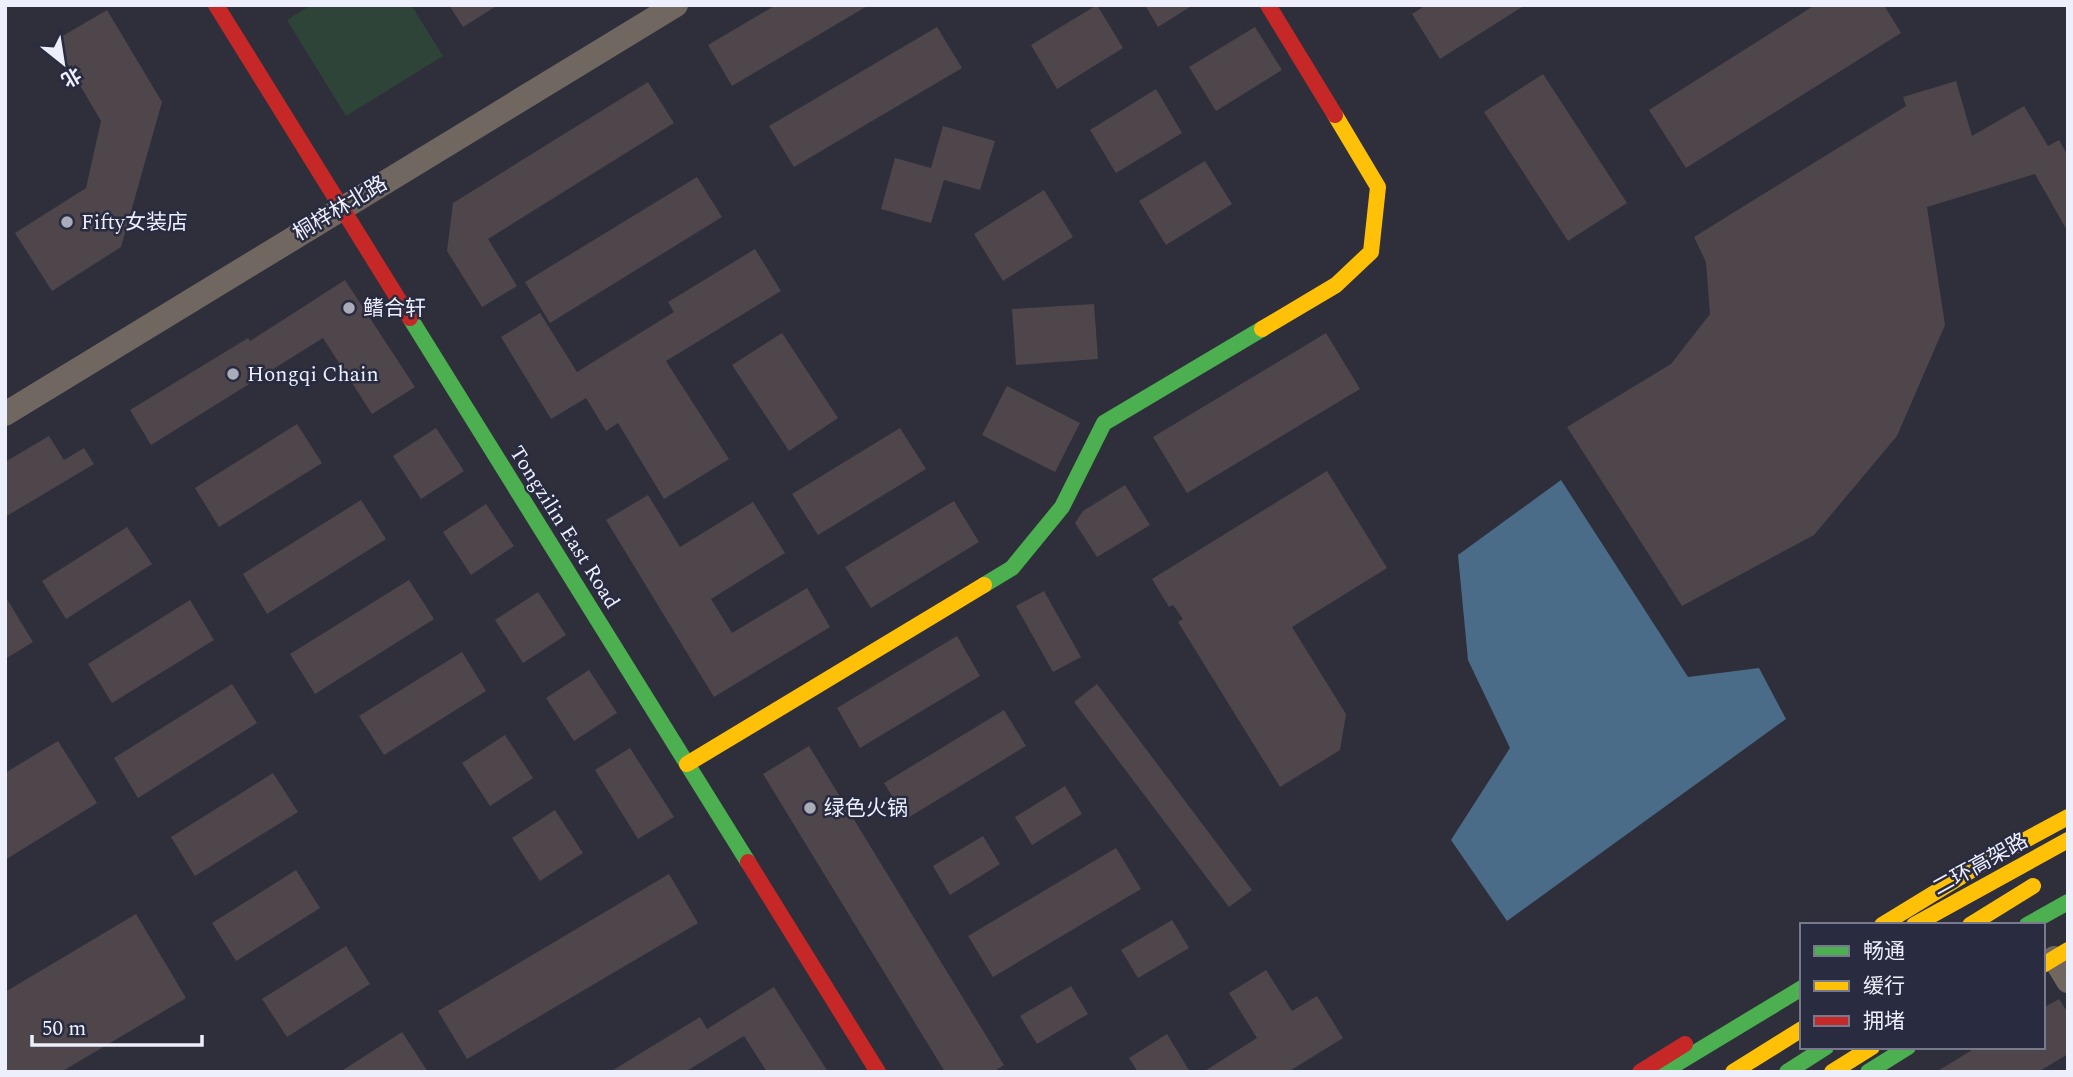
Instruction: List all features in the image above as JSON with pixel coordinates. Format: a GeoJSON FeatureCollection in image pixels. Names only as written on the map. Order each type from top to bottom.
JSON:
{"type":"FeatureCollection","features":[{"type":"Feature","properties":{"kind":"main road","name":"Tongzilin East Road"},"geometry":{"type":"LineString","coordinates":[[216,5],[878,1072]]}},
{"type":"Feature","properties":{"kind":"main road"},"geometry":{"type":"LineString","coordinates":[[687,764],[1012,568],[1062,507],[1104,423],[1336,285],[1371,252],[1378,187],[1268,5]]}},
{"type":"Feature","properties":{"kind":"main road"},"geometry":{"type":"LineString","coordinates":[[1885,923],[1990,859],[2068,817]]}},
{"type":"Feature","properties":{"kind":"main road","name":"二环高架路"},"geometry":{"type":"LineString","coordinates":[[1918,923],[2068,840]]}},
{"type":"Feature","properties":{"kind":"main road"},"geometry":{"type":"LineString","coordinates":[[1948,923],[2068,853]]}},
{"type":"Feature","properties":{"kind":"main road"},"geometry":{"type":"LineString","coordinates":[[1973,923],[2044,879]]}},
{"type":"Feature","properties":{"kind":"main road"},"geometry":{"type":"LineString","coordinates":[[2031,923],[2068,902]]}},
{"type":"Feature","properties":{"kind":"main road"},"geometry":{"type":"LineString","coordinates":[[2045,934],[2068,921]]}},
{"type":"Feature","properties":{"kind":"main road"},"geometry":{"type":"LineString","coordinates":[[1640,1072],[1800,975]]}},
{"type":"Feature","properties":{"kind":"main road"},"geometry":{"type":"LineString","coordinates":[[1663,1072],[1800,989]]}},
{"type":"Feature","properties":{"kind":"main road"},"geometry":{"type":"LineString","coordinates":[[1728,1065],[1800,1012]]}},
{"type":"Feature","properties":{"kind":"main road"},"geometry":{"type":"LineString","coordinates":[[1728,1065],[1800,1030]]}},
{"type":"Feature","properties":{"kind":"main road"},"geometry":{"type":"LineString","coordinates":[[1787,1072],[1823,1049]]}},
{"type":"Feature","properties":{"kind":"main road"},"geometry":{"type":"LineString","coordinates":[[1815,1072],[1851,1049]]}},
{"type":"Feature","properties":{"kind":"main road"},"geometry":{"type":"LineString","coordinates":[[1832,1072],[1869,1049]]}},
{"type":"Feature","properties":{"kind":"main road"},"geometry":{"type":"LineString","coordinates":[[1868,1072],[1905,1049]]}},
{"type":"Feature","properties":{"kind":"street","name":"桐梓林北路"},"geometry":{"type":"LineString","coordinates":[[5,414],[341,206],[676,5]]}},
{"type":"Feature","properties":{"kind":"street"},"geometry":{"type":"LineString","coordinates":[[2055,958],[2068,981]]}},
{"type":"Feature","properties":{"kind":"green space"},"geometry":{"type":"Polygon","coordinates":[[[311,5],[411,5],[443,56],[346,116],[287,20],[311,5]]]}},
{"type":"Feature","properties":{"kind":"water"},"geometry":{"type":"Polygon","coordinates":[[[1561,480],[1688,677],[1759,668],[1786,719],[1507,921],[1451,840],[1510,748],[1468,660],[1458,555],[1561,480]]]}},
{"type":"Feature","properties":{"kind":"building"},"geometry":{"type":"Polygon","coordinates":[[[449,5],[498,5],[463,27],[449,5]]]}},
{"type":"Feature","properties":{"kind":"building"},"geometry":{"type":"Polygon","coordinates":[[[776,5],[869,5],[732,86],[708,45],[776,5]]]}},
{"type":"Feature","properties":{"kind":"building"},"geometry":{"type":"Polygon","coordinates":[[[1097,5],[1123,48],[1057,89],[1031,45],[1097,5]]]}},
{"type":"Feature","properties":{"kind":"building"},"geometry":{"type":"Polygon","coordinates":[[[1145,5],[1193,5],[1158,27],[1145,5]]]}},
{"type":"Feature","properties":{"kind":"building"},"geometry":{"type":"Polygon","coordinates":[[[1426,5],[1525,5],[1440,59],[1412,14],[1426,5]]]}},
{"type":"Feature","properties":{"kind":"building"},"geometry":{"type":"Polygon","coordinates":[[[1815,5],[1884,5],[1901,33],[1686,168],[1649,110],[1815,5]]]}},
{"type":"Feature","properties":{"kind":"building"},"geometry":{"type":"Polygon","coordinates":[[[107,10],[162,102],[121,247],[52,291],[15,233],[86,188],[101,121],[54,41],[107,10]]]}},
{"type":"Feature","properties":{"kind":"building"},"geometry":{"type":"Polygon","coordinates":[[[937,27],[962,68],[794,167],[769,126],[937,27]]]}},
{"type":"Feature","properties":{"kind":"building"},"geometry":{"type":"Polygon","coordinates":[[[1255,27],[1282,70],[1216,111],[1189,67],[1255,27]]]}},
{"type":"Feature","properties":{"kind":"building"},"geometry":{"type":"Polygon","coordinates":[[[1543,74],[1627,203],[1568,241],[1484,112],[1543,74]]]}},
{"type":"Feature","properties":{"kind":"building"},"geometry":{"type":"Polygon","coordinates":[[[1956,81],[1972,136],[2024,106],[2048,146],[2059,140],[2068,156],[2068,232],[2035,174],[1927,207],[1945,325],[1897,436],[1814,535],[1682,606],[1567,427],[1671,364],[1710,314],[1706,262],[1694,237],[1906,106],[1903,97],[1956,81]]]}},
{"type":"Feature","properties":{"kind":"building"},"geometry":{"type":"Polygon","coordinates":[[[648,82],[674,123],[488,239],[517,286],[482,307],[447,251],[453,203],[648,82]]]}},
{"type":"Feature","properties":{"kind":"building"},"geometry":{"type":"Polygon","coordinates":[[[1156,89],[1182,133],[1116,173],[1090,130],[1156,89]]]}},
{"type":"Feature","properties":{"kind":"building"},"geometry":{"type":"Polygon","coordinates":[[[943,126],[995,141],[980,190],[944,180],[931,223],[881,209],[895,158],[931,168],[943,126]]]}},
{"type":"Feature","properties":{"kind":"building"},"geometry":{"type":"Polygon","coordinates":[[[1205,161],[1232,204],[1166,245],[1139,201],[1205,161]]]}},
{"type":"Feature","properties":{"kind":"building"},"geometry":{"type":"Polygon","coordinates":[[[697,177],[722,217],[550,323],[525,282],[697,177]]]}},
{"type":"Feature","properties":{"kind":"building"},"geometry":{"type":"Polygon","coordinates":[[[1044,190],[1073,237],[1003,281],[974,234],[1044,190]]]}},
{"type":"Feature","properties":{"kind":"building"},"geometry":{"type":"Polygon","coordinates":[[[755,249],[781,291],[666,361],[729,459],[664,499],[618,423],[606,431],[586,398],[551,419],[501,337],[540,313],[577,372],[674,312],[668,302],[755,249]]]}},
{"type":"Feature","properties":{"kind":"building"},"geometry":{"type":"Polygon","coordinates":[[[345,280],[415,387],[372,414],[323,338],[151,445],[130,410],[248,338],[250,341],[345,280]]]}},
{"type":"Feature","properties":{"kind":"building"},"geometry":{"type":"Polygon","coordinates":[[[1094,304],[1098,359],[1016,365],[1012,309],[1094,304]]]}},
{"type":"Feature","properties":{"kind":"building"},"geometry":{"type":"Polygon","coordinates":[[[782,333],[838,418],[789,451],[732,365],[782,333]]]}},
{"type":"Feature","properties":{"kind":"building"},"geometry":{"type":"Polygon","coordinates":[[[1326,333],[1360,389],[1187,493],[1153,437],[1326,333]]]}},
{"type":"Feature","properties":{"kind":"building"},"geometry":{"type":"Polygon","coordinates":[[[1007,386],[1080,423],[1055,472],[982,435],[1007,386]]]}},
{"type":"Feature","properties":{"kind":"building"},"geometry":{"type":"Polygon","coordinates":[[[297,424],[322,463],[219,527],[195,488],[297,424]]]}},
{"type":"Feature","properties":{"kind":"building"},"geometry":{"type":"Polygon","coordinates":[[[436,428],[464,471],[421,499],[393,456],[436,428]]]}},
{"type":"Feature","properties":{"kind":"building"},"geometry":{"type":"Polygon","coordinates":[[[900,428],[926,469],[818,535],[792,494],[900,428]]]}},
{"type":"Feature","properties":{"kind":"building"},"geometry":{"type":"Polygon","coordinates":[[[49,436],[64,460],[84,448],[94,464],[5,517],[5,462],[49,436]]]}},
{"type":"Feature","properties":{"kind":"building"},"geometry":{"type":"Polygon","coordinates":[[[1327,471],[1387,568],[1292,627],[1346,714],[1340,750],[1280,787],[1178,622],[1183,619],[1173,605],[1169,607],[1152,579],[1327,471]]]}},
{"type":"Feature","properties":{"kind":"building"},"geometry":{"type":"Polygon","coordinates":[[[1125,485],[1150,525],[1097,557],[1075,523],[1083,511],[1125,485]]]}},
{"type":"Feature","properties":{"kind":"building"},"geometry":{"type":"Polygon","coordinates":[[[648,495],[680,547],[753,502],[785,553],[711,599],[732,633],[807,588],[830,627],[714,697],[606,520],[648,495]]]}},
{"type":"Feature","properties":{"kind":"building"},"geometry":{"type":"Polygon","coordinates":[[[361,500],[386,539],[267,614],[243,574],[361,500]]]}},
{"type":"Feature","properties":{"kind":"building"},"geometry":{"type":"Polygon","coordinates":[[[954,501],[979,542],[871,608],[845,567],[954,501]]]}},
{"type":"Feature","properties":{"kind":"building"},"geometry":{"type":"Polygon","coordinates":[[[486,504],[514,546],[471,575],[443,532],[486,504]]]}},
{"type":"Feature","properties":{"kind":"building"},"geometry":{"type":"Polygon","coordinates":[[[127,527],[152,564],[66,619],[42,581],[127,527]]]}},
{"type":"Feature","properties":{"kind":"building"},"geometry":{"type":"Polygon","coordinates":[[[409,580],[434,619],[315,694],[290,654],[409,580]]]}},
{"type":"Feature","properties":{"kind":"building"},"geometry":{"type":"Polygon","coordinates":[[[1044,591],[1081,657],[1053,672],[1016,606],[1044,591]]]}},
{"type":"Feature","properties":{"kind":"building"},"geometry":{"type":"Polygon","coordinates":[[[538,592],[566,635],[523,663],[495,620],[538,592]]]}},
{"type":"Feature","properties":{"kind":"building"},"geometry":{"type":"Polygon","coordinates":[[[5,596],[33,642],[5,659],[5,596]]]}},
{"type":"Feature","properties":{"kind":"building"},"geometry":{"type":"Polygon","coordinates":[[[190,600],[214,640],[112,703],[88,664],[190,600]]]}},
{"type":"Feature","properties":{"kind":"building"},"geometry":{"type":"Polygon","coordinates":[[[957,636],[980,676],[860,748],[837,708],[957,636]]]}},
{"type":"Feature","properties":{"kind":"building"},"geometry":{"type":"Polygon","coordinates":[[[462,652],[486,691],[384,755],[359,716],[462,652]]]}},
{"type":"Feature","properties":{"kind":"building"},"geometry":{"type":"Polygon","coordinates":[[[589,670],[617,713],[574,741],[546,698],[589,670]]]}},
{"type":"Feature","properties":{"kind":"building"},"geometry":{"type":"Polygon","coordinates":[[[232,684],[257,723],[138,798],[114,758],[232,684]]]}},
{"type":"Feature","properties":{"kind":"building"},"geometry":{"type":"Polygon","coordinates":[[[1097,684],[1252,890],[1229,907],[1074,702],[1097,684]]]}},
{"type":"Feature","properties":{"kind":"building"},"geometry":{"type":"Polygon","coordinates":[[[1004,710],[1026,746],[906,819],[884,783],[1004,710]]]}},
{"type":"Feature","properties":{"kind":"building"},"geometry":{"type":"Polygon","coordinates":[[[505,735],[533,778],[490,806],[462,763],[505,735]]]}},
{"type":"Feature","properties":{"kind":"building"},"geometry":{"type":"Polygon","coordinates":[[[58,741],[97,803],[5,860],[5,773],[58,741]]]}},
{"type":"Feature","properties":{"kind":"building"},"geometry":{"type":"Polygon","coordinates":[[[809,746],[1004,1065],[993,1072],[945,1072],[763,774],[809,746]]]}},
{"type":"Feature","properties":{"kind":"building"},"geometry":{"type":"Polygon","coordinates":[[[630,748],[674,817],[638,839],[595,770],[630,748]]]}},
{"type":"Feature","properties":{"kind":"building"},"geometry":{"type":"Polygon","coordinates":[[[273,773],[298,812],[195,876],[171,837],[273,773]]]}},
{"type":"Feature","properties":{"kind":"building"},"geometry":{"type":"Polygon","coordinates":[[[1065,786],[1082,814],[1032,845],[1015,817],[1065,786]]]}},
{"type":"Feature","properties":{"kind":"building"},"geometry":{"type":"Polygon","coordinates":[[[555,810],[583,853],[540,881],[512,838],[555,810]]]}},
{"type":"Feature","properties":{"kind":"building"},"geometry":{"type":"Polygon","coordinates":[[[983,836],[1000,864],[950,895],[933,866],[983,836]]]}},
{"type":"Feature","properties":{"kind":"building"},"geometry":{"type":"Polygon","coordinates":[[[1116,848],[1141,889],[993,977],[968,936],[1116,848]]]}},
{"type":"Feature","properties":{"kind":"building"},"geometry":{"type":"Polygon","coordinates":[[[296,870],[320,908],[236,961],[212,923],[296,870]]]}},
{"type":"Feature","properties":{"kind":"building"},"geometry":{"type":"Polygon","coordinates":[[[669,874],[698,923],[467,1059],[438,1011],[669,874]]]}},
{"type":"Feature","properties":{"kind":"building"},"geometry":{"type":"Polygon","coordinates":[[[136,914],[186,998],[61,1072],[5,1072],[5,992],[136,914]]]}},
{"type":"Feature","properties":{"kind":"building"},"geometry":{"type":"Polygon","coordinates":[[[1172,920],[1189,948],[1138,978],[1121,950],[1172,920]]]}},
{"type":"Feature","properties":{"kind":"building"},"geometry":{"type":"Polygon","coordinates":[[[346,946],[370,984],[287,1037],[262,999],[346,946]]]}},
{"type":"Feature","properties":{"kind":"building"},"geometry":{"type":"Polygon","coordinates":[[[1266,970],[1292,1011],[1317,996],[1343,1038],[1288,1072],[1203,1072],[1257,1038],[1229,993],[1266,970]]]}},
{"type":"Feature","properties":{"kind":"building"},"geometry":{"type":"Polygon","coordinates":[[[1071,986],[1088,1014],[1037,1044],[1020,1016],[1071,986]]]}},
{"type":"Feature","properties":{"kind":"building"},"geometry":{"type":"Polygon","coordinates":[[[774,987],[828,1072],[767,1072],[744,1036],[685,1072],[610,1072],[700,1017],[707,1029],[774,987]]]}},
{"type":"Feature","properties":{"kind":"building"},"geometry":{"type":"Polygon","coordinates":[[[2059,999],[2068,1013],[2068,1054],[2038,1072],[1936,1072],[1974,1049],[2045,1049],[2045,1007],[2059,999]]]}},
{"type":"Feature","properties":{"kind":"building"},"geometry":{"type":"Polygon","coordinates":[[[402,1032],[428,1072],[340,1072],[402,1032]]]}},
{"type":"Feature","properties":{"kind":"building"},"geometry":{"type":"Polygon","coordinates":[[[1167,1034],[1190,1072],[1138,1072],[1129,1058],[1167,1034]]]}},
{"type":"Feature","properties":{"kind":"traffic: fast"},"geometry":{"type":"LineString","coordinates":[[410,318],[748,862]]}},
{"type":"Feature","properties":{"kind":"traffic: fast"},"geometry":{"type":"LineString","coordinates":[[984,585],[1012,568],[1062,507],[1104,423],[1262,329]]}},
{"type":"Feature","properties":{"kind":"traffic: fast"},"geometry":{"type":"LineString","coordinates":[[2031,923],[2068,902]]}},
{"type":"Feature","properties":{"kind":"traffic: fast"},"geometry":{"type":"LineString","coordinates":[[1663,1072],[1800,989]]}},
{"type":"Feature","properties":{"kind":"traffic: fast"},"geometry":{"type":"LineString","coordinates":[[1787,1072],[1823,1049]]}},
{"type":"Feature","properties":{"kind":"traffic: fast"},"geometry":{"type":"LineString","coordinates":[[1868,1072],[1905,1049]]}},
{"type":"Feature","properties":{"kind":"traffic: slow"},"geometry":{"type":"LineString","coordinates":[[1262,329],[1336,285],[1371,252],[1378,187],[1335,115]]}},
{"type":"Feature","properties":{"kind":"traffic: slow"},"geometry":{"type":"LineString","coordinates":[[687,764],[984,585]]}},
{"type":"Feature","properties":{"kind":"traffic: slow"},"geometry":{"type":"LineString","coordinates":[[1885,923],[1990,859],[2068,817]]}},
{"type":"Feature","properties":{"kind":"traffic: slow"},"geometry":{"type":"LineString","coordinates":[[1918,923],[2068,840]]}},
{"type":"Feature","properties":{"kind":"traffic: slow"},"geometry":{"type":"LineString","coordinates":[[1973,923],[2033,886]]}},
{"type":"Feature","properties":{"kind":"traffic: slow"},"geometry":{"type":"LineString","coordinates":[[2045,964],[2068,950]]}},
{"type":"Feature","properties":{"kind":"traffic: slow"},"geometry":{"type":"LineString","coordinates":[[1733,1072],[1800,1030]]}},
{"type":"Feature","properties":{"kind":"traffic: slow"},"geometry":{"type":"LineString","coordinates":[[1832,1072],[1869,1049]]}},
{"type":"Feature","properties":{"kind":"traffic: jam"},"geometry":{"type":"LineString","coordinates":[[216,5],[410,318]]}},
{"type":"Feature","properties":{"kind":"traffic: jam"},"geometry":{"type":"LineString","coordinates":[[1268,5],[1335,115]]}},
{"type":"Feature","properties":{"kind":"traffic: jam"},"geometry":{"type":"LineString","coordinates":[[748,862],[878,1072]]}},
{"type":"Feature","properties":{"kind":"traffic: jam"},"geometry":{"type":"LineString","coordinates":[[1640,1072],[1685,1044]]}},
{"type":"Feature","properties":{"kind":"place","name":"Fifty女装店"},"geometry":{"type":"Point","coordinates":[67,222]}},
{"type":"Feature","properties":{"kind":"place","name":"鳍合轩"},"geometry":{"type":"Point","coordinates":[349,308]}},
{"type":"Feature","properties":{"kind":"place","name":"Hongqi Chain"},"geometry":{"type":"Point","coordinates":[233,374]}},
{"type":"Feature","properties":{"kind":"place","name":"绿色火锅"},"geometry":{"type":"Point","coordinates":[810,808]}}]}
